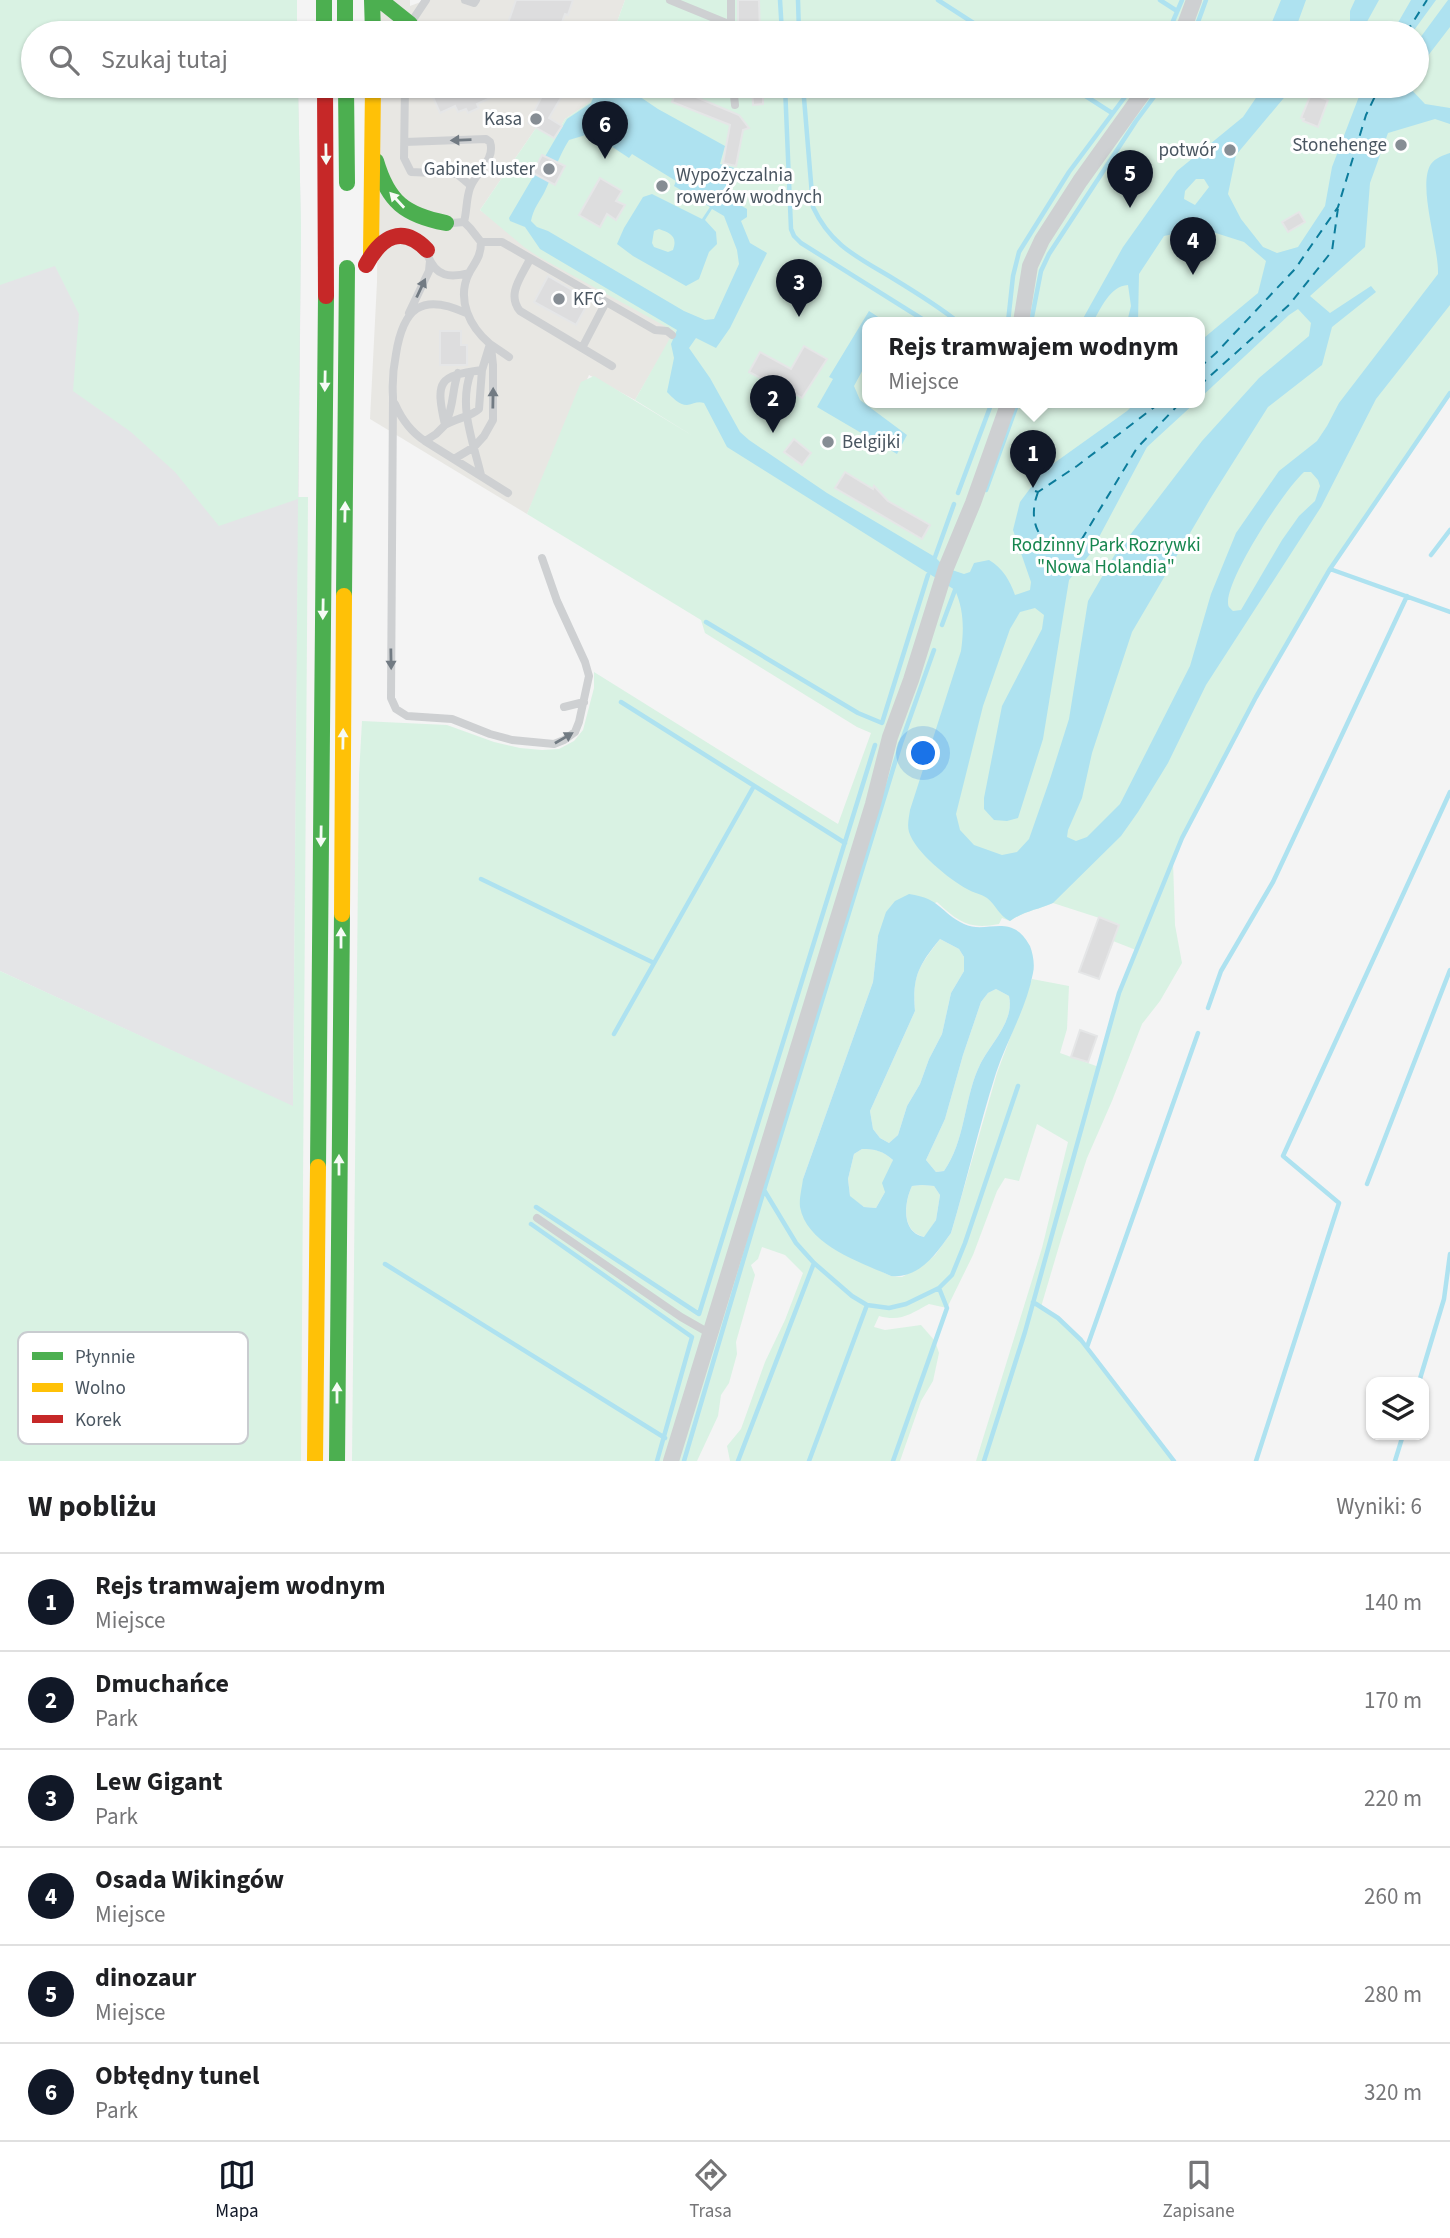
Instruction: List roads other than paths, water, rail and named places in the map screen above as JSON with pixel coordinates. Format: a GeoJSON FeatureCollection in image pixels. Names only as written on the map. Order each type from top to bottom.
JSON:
{"type":"FeatureCollection","features":[{"type":"Feature","properties":{"kind":"highway"},"geometry":{"type":"LineString","coordinates":[[324,0],[324,21]]}},
{"type":"Feature","properties":{"kind":"highway"},"geometry":{"type":"LineString","coordinates":[[345,0],[345,21]]}},
{"type":"Feature","properties":{"kind":"highway"},"geometry":{"type":"LineString","coordinates":[[372,0],[373,21]]}},
{"type":"Feature","properties":{"kind":"highway"},"geometry":{"type":"LineString","coordinates":[[380,0],[402,21]]}},
{"type":"Feature","properties":{"kind":"highway"},"geometry":{"type":"LineString","coordinates":[[315,1461],[327,218],[325,98]]}},
{"type":"Feature","properties":{"kind":"highway"},"geometry":{"type":"LineString","coordinates":[[346,98],[347,195]]}},
{"type":"Feature","properties":{"kind":"highway"},"geometry":{"type":"LineString","coordinates":[[347,328],[356,290],[371,254],[373,98]]}},
{"type":"Feature","properties":{"kind":"highway"},"geometry":{"type":"LineString","coordinates":[[373,151],[378,168],[395,199],[419,217],[441,226]]}},
{"type":"Feature","properties":{"kind":"highway"},"geometry":{"type":"LineString","coordinates":[[371,254],[382,243],[403,235],[412,236],[428,250]]}},
{"type":"Feature","properties":{"kind":"highway"},"geometry":{"type":"LineString","coordinates":[[337,1461],[347,249]]}},
{"type":"Feature","properties":{"kind":"street"},"geometry":{"type":"LineString","coordinates":[[1186,21],[1194,0]]}},
{"type":"Feature","properties":{"kind":"street"},"geometry":{"type":"LineString","coordinates":[[1022,317],[1030,266],[1042,240],[1139,98]]}},
{"type":"Feature","properties":{"kind":"street"},"geometry":{"type":"LineString","coordinates":[[671,1461],[873,804],[890,737],[944,575],[1007,408]]}},
{"type":"Feature","properties":{"kind":"lane"},"geometry":{"type":"LineString","coordinates":[[413,21],[426,0]]}},
{"type":"Feature","properties":{"kind":"lane"},"geometry":{"type":"LineString","coordinates":[[465,0],[474,3],[476,0]]}},
{"type":"Feature","properties":{"kind":"lane"},"geometry":{"type":"LineString","coordinates":[[670,0],[714,21]]}},
{"type":"Feature","properties":{"kind":"lane"},"geometry":{"type":"LineString","coordinates":[[731,0],[731,21]]}},
{"type":"Feature","properties":{"kind":"lane"},"geometry":{"type":"LineString","coordinates":[[405,98],[404,158],[411,172],[457,174],[470,185]]}},
{"type":"Feature","properties":{"kind":"lane"},"geometry":{"type":"LineString","coordinates":[[734,98],[734,106]]}},
{"type":"Feature","properties":{"kind":"lane"},"geometry":{"type":"LineString","coordinates":[[405,142],[486,139],[490,142],[492,150],[480,174],[470,185],[464,222]]}},
{"type":"Feature","properties":{"kind":"lane"},"geometry":{"type":"LineString","coordinates":[[441,226],[464,222]]}},
{"type":"Feature","properties":{"kind":"lane"},"geometry":{"type":"LineString","coordinates":[[464,222],[481,242],[479,258],[469,273],[465,287],[466,313],[478,334],[509,357]]}},
{"type":"Feature","properties":{"kind":"lane"},"geometry":{"type":"LineString","coordinates":[[481,242],[502,242],[655,330],[667,331],[672,335]]}},
{"type":"Feature","properties":{"kind":"lane"},"geometry":{"type":"LineString","coordinates":[[428,250],[435,270],[442,274],[456,276],[469,273]]}},
{"type":"Feature","properties":{"kind":"lane"},"geometry":{"type":"LineString","coordinates":[[428,250],[429,271],[399,332],[391,379],[391,698],[396,709],[407,716],[452,719],[512,740],[554,744],[575,732],[589,676],[542,558]]}},
{"type":"Feature","properties":{"kind":"lane"},"geometry":{"type":"LineString","coordinates":[[530,259],[513,296],[520,311],[611,366]]}},
{"type":"Feature","properties":{"kind":"lane"},"geometry":{"type":"LineString","coordinates":[[582,348],[606,302]]}},
{"type":"Feature","properties":{"kind":"lane"},"geometry":{"type":"LineString","coordinates":[[409,314],[432,304],[466,313]]}},
{"type":"Feature","properties":{"kind":"lane"},"geometry":{"type":"LineString","coordinates":[[425,441],[454,419],[477,412],[482,370],[490,344]]}},
{"type":"Feature","properties":{"kind":"lane"},"geometry":{"type":"LineString","coordinates":[[454,459],[474,447],[493,420],[493,365],[490,344]]}},
{"type":"Feature","properties":{"kind":"lane"},"geometry":{"type":"LineString","coordinates":[[445,425],[441,405],[442,386],[449,376],[482,370]]}},
{"type":"Feature","properties":{"kind":"lane"},"geometry":{"type":"LineString","coordinates":[[471,372],[466,386],[467,415],[481,475]]}},
{"type":"Feature","properties":{"kind":"lane"},"geometry":{"type":"LineString","coordinates":[[393,397],[400,415],[415,434],[508,493]]}},
{"type":"Feature","properties":{"kind":"lane"},"geometry":{"type":"LineString","coordinates":[[564,707],[584,702]]}},
{"type":"Feature","properties":{"kind":"lane"},"geometry":{"type":"LineString","coordinates":[[537,1218],[681,1317],[709,1333]]}},
{"type":"Feature","properties":{"kind":"water"},"geometry":{"type":"Polygon","coordinates":[[[1281,0],[1306,0],[1298,21],[1272,21],[1281,0]]]}},
{"type":"Feature","properties":{"kind":"water"},"geometry":{"type":"Polygon","coordinates":[[[1355,0],[1379,0],[1367,21],[1350,21],[1350,11],[1355,0]]]}},
{"type":"Feature","properties":{"kind":"water"},"geometry":{"type":"Polygon","coordinates":[[[1411,0],[1436,0],[1421,21],[1399,21],[1411,0]]]}},
{"type":"Feature","properties":{"kind":"water"},"geometry":{"type":"Polygon","coordinates":[[[1450,0],[1450,27],[1429,54],[1429,26],[1450,0]]]}},
{"type":"Feature","properties":{"kind":"water"},"geometry":{"type":"Polygon","coordinates":[[[593,98],[642,98],[725,146],[720,164],[734,168],[728,198],[747,209],[747,217],[741,221],[750,243],[767,253],[730,328],[716,348],[696,338],[689,348],[710,378],[740,432],[749,440],[827,493],[935,557],[946,568],[964,574],[970,572],[974,563],[989,560],[1005,575],[1015,595],[1030,590],[1031,582],[1013,530],[1020,502],[1043,471],[1130,408],[1189,408],[1147,447],[1090,554],[1069,580],[1043,739],[1018,818],[1007,821],[994,820],[984,809],[984,798],[1002,706],[1042,629],[1044,615],[1035,608],[1020,612],[1010,629],[983,706],[956,814],[960,830],[974,845],[1002,855],[1017,852],[1029,839],[1069,719],[1088,601],[1114,556],[1202,441],[1259,378],[1309,336],[1311,323],[1298,309],[1205,393],[1205,337],[1258,293],[1266,261],[1244,242],[1200,228],[1164,236],[1139,274],[1138,317],[1128,317],[1131,306],[1128,285],[1111,293],[1096,317],[1084,317],[1123,247],[1177,171],[1243,117],[1256,98],[1284,98],[1236,155],[1228,194],[1241,219],[1263,247],[1277,253],[1298,247],[1325,206],[1332,167],[1358,98],[1419,98],[1425,104],[1450,108],[1450,124],[1435,119],[1388,133],[1370,183],[1365,247],[1310,296],[1330,313],[1371,286],[1376,292],[1332,327],[1322,365],[1268,407],[1132,632],[1092,753],[1082,798],[1067,837],[1076,841],[1087,837],[1120,804],[1190,666],[1211,594],[1236,533],[1279,471],[1317,441],[1339,403],[1438,274],[1427,201],[1427,174],[1433,162],[1450,153],[1450,305],[1376,399],[1321,507],[1206,685],[1168,763],[1138,812],[1121,836],[1053,903],[1010,921],[983,895],[969,890],[942,872],[918,848],[909,832],[910,810],[961,651],[962,620],[955,590],[727,447],[704,403],[684,405],[667,392],[674,358],[671,344],[677,330],[540,249],[525,227],[510,221],[509,218],[567,119],[591,103],[593,98]],[[589,134],[569,140],[531,221],[537,227],[684,311],[705,320],[714,319],[739,264],[737,250],[724,216],[712,209],[705,220],[716,232],[717,244],[709,252],[699,279],[686,286],[633,256],[617,244],[643,197],[652,194],[702,219],[710,207],[674,186],[676,181],[632,154],[629,158],[589,134]],[[1196,179],[1185,191],[1184,199],[1195,205],[1209,187],[1204,179],[1196,179]],[[659,229],[654,231],[654,247],[668,252],[673,250],[672,236],[659,229]],[[1304,472],[1271,514],[1237,573],[1228,602],[1233,611],[1241,610],[1282,540],[1299,516],[1315,501],[1320,486],[1318,480],[1311,472],[1304,472]]]}},
{"type":"Feature","properties":{"kind":"water"},"geometry":{"type":"Polygon","coordinates":[[[869,311],[878,317],[865,317],[869,311]]]}},
{"type":"Feature","properties":{"kind":"water"},"geometry":{"type":"Polygon","coordinates":[[[862,323],[862,371],[854,386],[862,401],[862,408],[871,408],[907,435],[897,454],[817,407],[833,379],[829,377],[862,323]]]}},
{"type":"Feature","properties":{"kind":"water"},"geometry":{"type":"Polygon","coordinates":[[[909,894],[920,896],[964,924],[973,927],[998,926],[1015,929],[1030,946],[1034,967],[1026,998],[996,1073],[951,1233],[926,1264],[901,1276],[891,1276],[850,1258],[824,1242],[813,1232],[800,1207],[803,1179],[873,982],[878,936],[886,912],[895,901],[909,894]],[[940,939],[918,972],[915,1011],[870,1111],[873,1129],[880,1138],[889,1143],[898,1135],[907,1106],[942,1034],[951,993],[964,971],[964,957],[959,949],[940,939]],[[996,989],[988,993],[981,1002],[945,1119],[926,1160],[936,1172],[944,1171],[951,1159],[973,1081],[1008,1015],[1009,996],[996,989]],[[862,1149],[854,1154],[848,1179],[850,1196],[864,1207],[876,1208],[885,1192],[882,1183],[893,1160],[871,1149],[862,1149]],[[912,1186],[907,1200],[906,1216],[911,1229],[924,1237],[936,1220],[940,1195],[934,1186],[912,1186]]]}},
{"type":"Feature","properties":{"kind":"waterway"},"geometry":{"type":"LineString","coordinates":[[780,0],[781,21]]}},
{"type":"Feature","properties":{"kind":"waterway"},"geometry":{"type":"LineString","coordinates":[[798,0],[799,21]]}},
{"type":"Feature","properties":{"kind":"waterway"},"geometry":{"type":"LineString","coordinates":[[938,0],[970,21]]}},
{"type":"Feature","properties":{"kind":"waterway"},"geometry":{"type":"LineString","coordinates":[[1160,0],[1177,11]]}},
{"type":"Feature","properties":{"kind":"waterway"},"geometry":{"type":"LineString","coordinates":[[1173,21],[1182,0]]}},
{"type":"Feature","properties":{"kind":"waterway"},"geometry":{"type":"LineString","coordinates":[[1198,21],[1206,0]]}},
{"type":"Feature","properties":{"kind":"waterway"},"geometry":{"type":"LineString","coordinates":[[786,98],[791,229],[794,236],[919,317]]}},
{"type":"Feature","properties":{"kind":"waterway"},"geometry":{"type":"LineString","coordinates":[[804,98],[813,207],[827,231],[865,262],[951,317]]}},
{"type":"Feature","properties":{"kind":"waterway"},"geometry":{"type":"LineString","coordinates":[[1089,98],[1112,113]]}},
{"type":"Feature","properties":{"kind":"waterway"},"geometry":{"type":"LineString","coordinates":[[1009,317],[1013,276],[1019,252],[1069,172],[1124,98]]}},
{"type":"Feature","properties":{"kind":"waterway"},"geometry":{"type":"LineString","coordinates":[[1032,317],[1041,271],[1049,254],[1153,98]]}},
{"type":"Feature","properties":{"kind":"waterway"},"geometry":{"type":"LineString","coordinates":[[984,1461],[1025,1332],[1119,993],[1182,838],[1256,697],[1330,569],[1450,393]]}},
{"type":"Feature","properties":{"kind":"waterway"},"geometry":{"type":"LineString","coordinates":[[958,493],[990,408]]}},
{"type":"Feature","properties":{"kind":"waterway"},"geometry":{"type":"LineString","coordinates":[[986,490],[1016,408]]}},
{"type":"Feature","properties":{"kind":"waterway"},"geometry":{"type":"LineString","coordinates":[[935,557],[954,504]]}},
{"type":"Feature","properties":{"kind":"waterway"},"geometry":{"type":"LineString","coordinates":[[1431,555],[1450,530]]}},
{"type":"Feature","properties":{"kind":"waterway"},"geometry":{"type":"LineString","coordinates":[[1330,569],[1450,612]]}},
{"type":"Feature","properties":{"kind":"waterway"},"geometry":{"type":"LineString","coordinates":[[706,622],[858,713],[882,723],[928,575]]}},
{"type":"Feature","properties":{"kind":"waterway"},"geometry":{"type":"LineString","coordinates":[[942,625],[955,590]]}},
{"type":"Feature","properties":{"kind":"waterway"},"geometry":{"type":"LineString","coordinates":[[1208,1008],[1221,971],[1273,882],[1407,596]]}},
{"type":"Feature","properties":{"kind":"waterway"},"geometry":{"type":"LineString","coordinates":[[684,1461],[901,743],[934,650]]}},
{"type":"Feature","properties":{"kind":"waterway"},"geometry":{"type":"LineString","coordinates":[[621,702],[845,843]]}},
{"type":"Feature","properties":{"kind":"waterway"},"geometry":{"type":"LineString","coordinates":[[536,1207],[699,1314],[875,745]]}},
{"type":"Feature","properties":{"kind":"waterway"},"geometry":{"type":"LineString","coordinates":[[614,1034],[754,786]]}},
{"type":"Feature","properties":{"kind":"waterway"},"geometry":{"type":"LineString","coordinates":[[1256,1461],[1339,1203],[1283,1156],[1450,792]]}},
{"type":"Feature","properties":{"kind":"waterway"},"geometry":{"type":"LineString","coordinates":[[481,879],[654,963]]}},
{"type":"Feature","properties":{"kind":"waterway"},"geometry":{"type":"LineString","coordinates":[[1367,1184],[1450,970]]}},
{"type":"Feature","properties":{"kind":"waterway"},"geometry":{"type":"LineString","coordinates":[[1087,1347],[1198,1033]]}},
{"type":"Feature","properties":{"kind":"waterway"},"geometry":{"type":"LineString","coordinates":[[764,1190],[796,1243],[814,1263],[852,1296],[867,1305],[889,1308],[906,1304],[939,1288],[952,1275],[1018,1086]]}},
{"type":"Feature","properties":{"kind":"waterway"},"geometry":{"type":"LineString","coordinates":[[531,1224],[692,1337],[657,1461]]}},
{"type":"Feature","properties":{"kind":"waterway"},"geometry":{"type":"LineString","coordinates":[[1421,1377],[1444,1299],[1450,1254]]}},
{"type":"Feature","properties":{"kind":"waterway"},"geometry":{"type":"LineString","coordinates":[[738,1461],[814,1263]]}},
{"type":"Feature","properties":{"kind":"waterway"},"geometry":{"type":"LineString","coordinates":[[385,1264],[665,1438]]}},
{"type":"Feature","properties":{"kind":"waterway"},"geometry":{"type":"LineString","coordinates":[[893,1461],[947,1308],[939,1288]]}},
{"type":"Feature","properties":{"kind":"waterway"},"geometry":{"type":"LineString","coordinates":[[1033,1302],[1058,1318],[1081,1340],[1174,1461]]}},
{"type":"Feature","properties":{"kind":"waterway"},"geometry":{"type":"LineString","coordinates":[[809,1461],[867,1305]]}},
{"type":"Feature","properties":{"kind":"waterway"},"geometry":{"type":"LineString","coordinates":[[1395,1461],[1401,1440]]}},
{"type":"Feature","properties":{"kind":"place","name":"Kasa"},"geometry":{"type":"Point","coordinates":[536,119]}},
{"type":"Feature","properties":{"kind":"place","name":"Stonehenge"},"geometry":{"type":"Point","coordinates":[1401,145]}},
{"type":"Feature","properties":{"kind":"place","name":"potwór"},"geometry":{"type":"Point","coordinates":[1230,150]}},
{"type":"Feature","properties":{"kind":"place","name":"Obłędny tunel"},"geometry":{"type":"Point","coordinates":[605,159]}},
{"type":"Feature","properties":{"kind":"place","name":"Gabinet luster"},"geometry":{"type":"Point","coordinates":[549,169]}},
{"type":"Feature","properties":{"kind":"place","name":"Wypożyczalnia rowerów wodnych"},"geometry":{"type":"Point","coordinates":[662,186]}},
{"type":"Feature","properties":{"kind":"place","name":"dinozaur"},"geometry":{"type":"Point","coordinates":[1130,208]}},
{"type":"Feature","properties":{"kind":"place","name":"Osada Wikingów"},"geometry":{"type":"Point","coordinates":[1193,275]}},
{"type":"Feature","properties":{"kind":"place","name":"KFC"},"geometry":{"type":"Point","coordinates":[559,299]}},
{"type":"Feature","properties":{"kind":"place","name":"Lew Gigant"},"geometry":{"type":"Point","coordinates":[799,317]}},
{"type":"Feature","properties":{"kind":"place","name":"Dmuchańce"},"geometry":{"type":"Point","coordinates":[773,433]}},
{"type":"Feature","properties":{"kind":"place","name":"Belgijki"},"geometry":{"type":"Point","coordinates":[828,442]}},
{"type":"Feature","properties":{"kind":"place","name":"Rejs tramwajem wodnym"},"geometry":{"type":"Point","coordinates":[1033,488]}},
{"type":"Feature","properties":{"kind":"park label","name":"Rodzinny Park Rozrywki \"Nowa Holandia\""},"geometry":{"type":"Point","coordinates":[1106,556]}}]}
